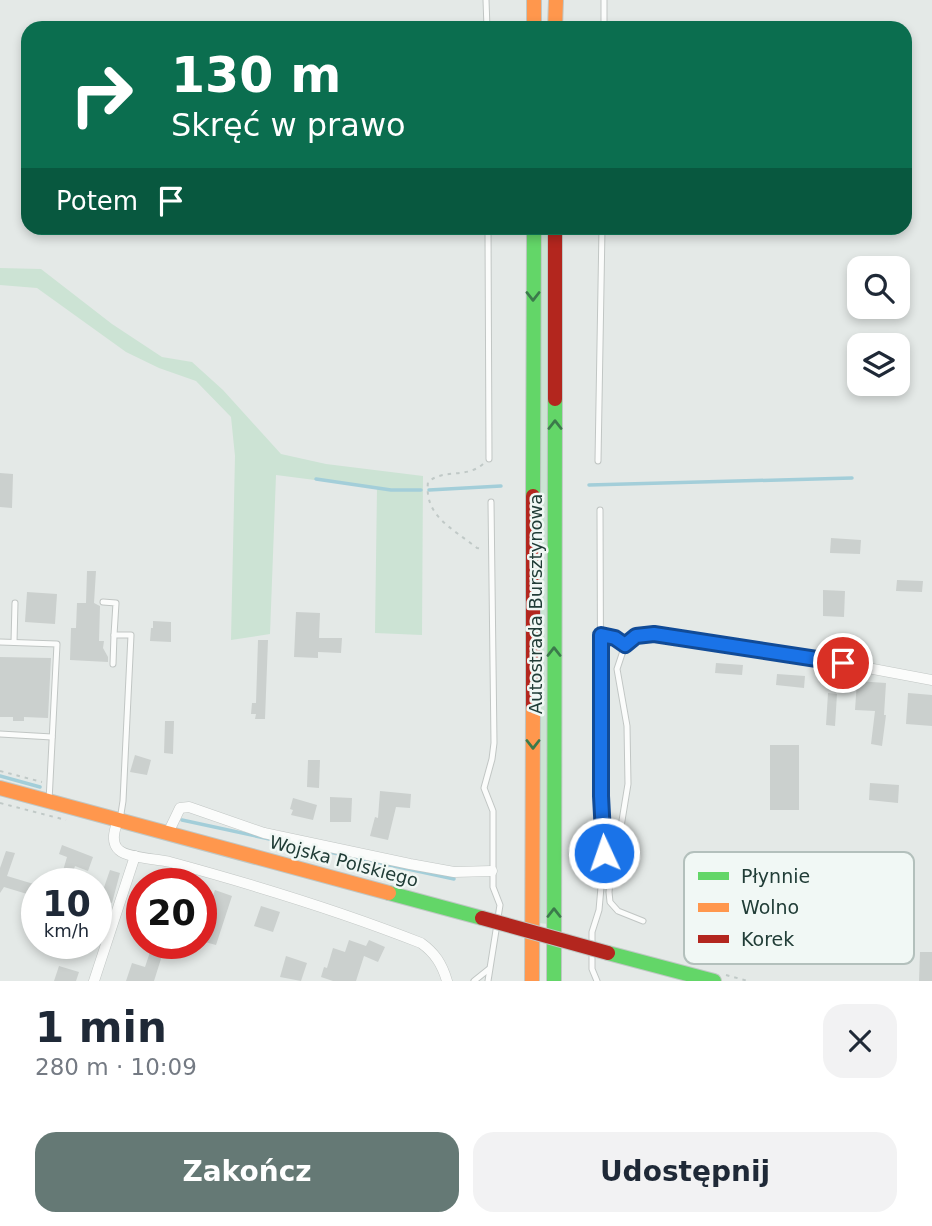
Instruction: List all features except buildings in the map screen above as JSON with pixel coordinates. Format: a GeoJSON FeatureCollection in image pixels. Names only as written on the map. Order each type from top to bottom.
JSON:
{"type":"FeatureCollection","features":[{"type":"Feature","properties":{"kind":"main road"},"geometry":{"type":"LineString","coordinates":[[534,0],[534,21]]}},
{"type":"Feature","properties":{"kind":"main road"},"geometry":{"type":"LineString","coordinates":[[555,21],[556,0]]}},
{"type":"Feature","properties":{"kind":"main road","name":"Autostrada Bursztynowa"},"geometry":{"type":"LineString","coordinates":[[533,981],[534,235]]}},
{"type":"Feature","properties":{"kind":"main road","name":"Autostrada Bursztynowa"},"geometry":{"type":"LineString","coordinates":[[554,981],[555,235]]}},
{"type":"Feature","properties":{"kind":"main road","name":"Wojska Polskiego"},"geometry":{"type":"LineString","coordinates":[[0,788],[714,981]]}},
{"type":"Feature","properties":{"kind":"street"},"geometry":{"type":"LineString","coordinates":[[625,645],[636,636],[654,634],[820,659],[932,680]]}},
{"type":"Feature","properties":{"kind":"street"},"geometry":{"type":"LineString","coordinates":[[168,834],[180,808],[190,807],[264,833],[357,853],[454,872],[492,871]]}},
{"type":"Feature","properties":{"kind":"street"},"geometry":{"type":"LineString","coordinates":[[119,820],[114,833],[115,844],[121,852],[152,857],[244,882],[421,943],[438,959],[446,981]]}},
{"type":"Feature","properties":{"kind":"street"},"geometry":{"type":"LineString","coordinates":[[94,981],[135,856]]}},
{"type":"Feature","properties":{"kind":"lane"},"geometry":{"type":"LineString","coordinates":[[486,0],[487,21]]}},
{"type":"Feature","properties":{"kind":"lane"},"geometry":{"type":"LineString","coordinates":[[604,0],[604,21]]}},
{"type":"Feature","properties":{"kind":"lane"},"geometry":{"type":"LineString","coordinates":[[488,235],[489,459]]}},
{"type":"Feature","properties":{"kind":"lane"},"geometry":{"type":"LineString","coordinates":[[598,461],[602,235]]}},
{"type":"Feature","properties":{"kind":"lane"},"geometry":{"type":"LineString","coordinates":[[488,981],[500,905],[493,887],[494,811],[484,788],[494,743],[491,502]]}},
{"type":"Feature","properties":{"kind":"lane"},"geometry":{"type":"LineString","coordinates":[[597,981],[592,970],[592,932],[599,910],[604,853],[601,796],[600,510]]}},
{"type":"Feature","properties":{"kind":"lane"},"geometry":{"type":"LineString","coordinates":[[13,642],[15,603]]}},
{"type":"Feature","properties":{"kind":"lane"},"geometry":{"type":"LineString","coordinates":[[103,603],[116,603],[113,664]]}},
{"type":"Feature","properties":{"kind":"lane"},"geometry":{"type":"LineString","coordinates":[[114,635],[131,635],[123,801],[119,820]]}},
{"type":"Feature","properties":{"kind":"lane"},"geometry":{"type":"LineString","coordinates":[[601,635],[615,638],[625,645],[617,669],[627,726],[628,784],[619,839],[612,861],[610,902],[618,911],[643,921]]}},
{"type":"Feature","properties":{"kind":"lane"},"geometry":{"type":"LineString","coordinates":[[0,642],[57,644],[49,801]]}},
{"type":"Feature","properties":{"kind":"lane"},"geometry":{"type":"LineString","coordinates":[[0,734],[52,737]]}},
{"type":"Feature","properties":{"kind":"lane"},"geometry":{"type":"LineString","coordinates":[[474,981],[489,969]]}},
{"type":"Feature","properties":{"kind":"path"},"geometry":{"type":"LineString","coordinates":[[489,459],[477,470],[436,475],[428,482],[426,498],[436,515],[477,548],[493,550]]}},
{"type":"Feature","properties":{"kind":"path"},"geometry":{"type":"LineString","coordinates":[[0,771],[50,784]]}},
{"type":"Feature","properties":{"kind":"green space"},"geometry":{"type":"Polygon","coordinates":[[[540,235],[548,235],[548,924],[539,923],[540,235]]]}},
{"type":"Feature","properties":{"kind":"green space"},"geometry":{"type":"Polygon","coordinates":[[[0,268],[41,269],[112,324],[162,357],[192,362],[223,390],[281,454],[326,464],[423,476],[422,635],[375,633],[377,488],[276,475],[270,634],[231,640],[235,456],[231,417],[196,381],[159,368],[126,352],[37,288],[0,285],[0,268]]]}},
{"type":"Feature","properties":{"kind":"waterway"},"geometry":{"type":"LineString","coordinates":[[589,485],[852,478]]}},
{"type":"Feature","properties":{"kind":"waterway"},"geometry":{"type":"LineString","coordinates":[[316,479],[391,490],[421,490]]}},
{"type":"Feature","properties":{"kind":"waterway"},"geometry":{"type":"LineString","coordinates":[[429,490],[501,486]]}},
{"type":"Feature","properties":{"kind":"waterway"},"geometry":{"type":"LineString","coordinates":[[0,776],[40,787]]}},
{"type":"Feature","properties":{"kind":"waterway"},"geometry":{"type":"LineString","coordinates":[[182,820],[454,879]]}},
{"type":"Feature","properties":{"kind":"traffic: fast"},"geometry":{"type":"LineString","coordinates":[[533,496],[534,235]]}},
{"type":"Feature","properties":{"kind":"traffic: fast"},"geometry":{"type":"LineString","coordinates":[[554,981],[555,399]]}},
{"type":"Feature","properties":{"kind":"traffic: fast"},"geometry":{"type":"LineString","coordinates":[[389,893],[482,918]]}},
{"type":"Feature","properties":{"kind":"traffic: fast"},"geometry":{"type":"LineString","coordinates":[[608,953],[714,981]]}},
{"type":"Feature","properties":{"kind":"traffic: slow"},"geometry":{"type":"LineString","coordinates":[[534,0],[534,21]]}},
{"type":"Feature","properties":{"kind":"traffic: slow"},"geometry":{"type":"LineString","coordinates":[[555,21],[556,0]]}},
{"type":"Feature","properties":{"kind":"traffic: slow"},"geometry":{"type":"LineString","coordinates":[[532,981],[533,706]]}},
{"type":"Feature","properties":{"kind":"traffic: slow"},"geometry":{"type":"LineString","coordinates":[[0,788],[389,893]]}},
{"type":"Feature","properties":{"kind":"traffic: jam"},"geometry":{"type":"LineString","coordinates":[[555,235],[555,399]]}},
{"type":"Feature","properties":{"kind":"traffic: jam"},"geometry":{"type":"LineString","coordinates":[[533,496],[533,706]]}},
{"type":"Feature","properties":{"kind":"traffic: jam"},"geometry":{"type":"LineString","coordinates":[[482,918],[608,953]]}},
{"type":"Feature","properties":{"kind":"route"},"geometry":{"type":"LineString","coordinates":[[604,853],[601,796],[601,635],[615,638],[625,645],[636,636],[644,634],[699,639],[843,663]]}}]}
